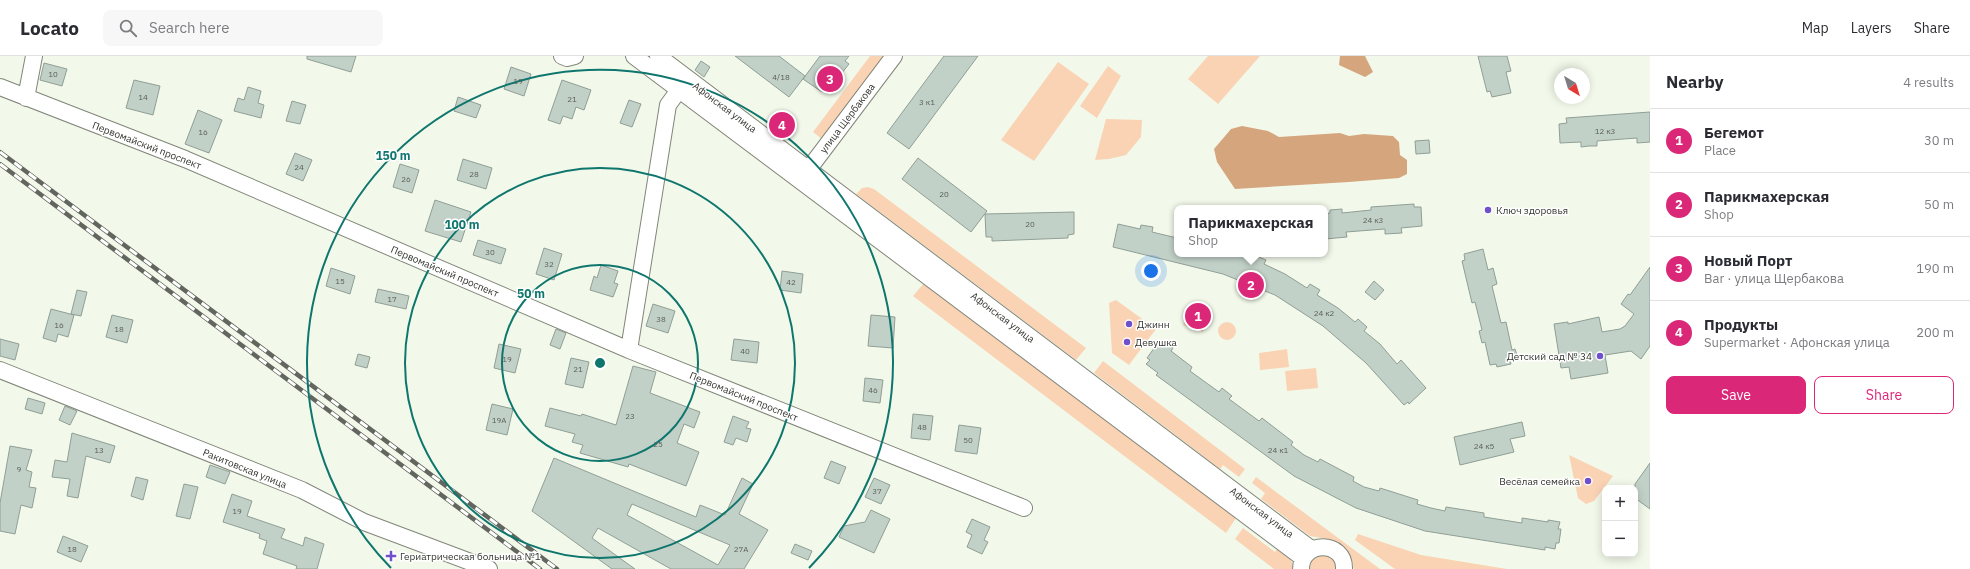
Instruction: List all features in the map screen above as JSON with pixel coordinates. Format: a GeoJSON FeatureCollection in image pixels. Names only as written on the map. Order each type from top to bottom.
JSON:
{"type":"FeatureCollection","features":[{"type":"Feature","properties":{"kind":"street"},"geometry":{"type":"LineString","coordinates":[[26,98],[34,56]]}},
{"type":"Feature","properties":{"kind":"street","name":"Афонская улица"},"geometry":{"type":"LineString","coordinates":[[634,56],[679,90],[804,175]]}},
{"type":"Feature","properties":{"kind":"street","name":"Афонская улица"},"geometry":{"type":"LineString","coordinates":[[658,56],[804,175],[1305,559],[1325,546],[1332,549],[1342,558],[1344,569]]}},
{"type":"Feature","properties":{"kind":"street","name":"улица Щербакова"},"geometry":{"type":"LineString","coordinates":[[804,175],[894,56]]}},
{"type":"Feature","properties":{"kind":"street","name":"Первомайский проспект"},"geometry":{"type":"LineString","coordinates":[[0,87],[185,159],[629,350],[1024,508]]}},
{"type":"Feature","properties":{"kind":"street"},"geometry":{"type":"LineString","coordinates":[[629,350],[668,105],[679,90]]}},
{"type":"Feature","properties":{"kind":"street","name":"Ракитовская улица"},"geometry":{"type":"LineString","coordinates":[[0,370],[302,490],[364,522],[489,569]]}},
{"type":"Feature","properties":{"kind":"shaded area"},"geometry":{"type":"Polygon","coordinates":[[[870,56],[884,56],[822,139],[813,132],[870,56]]]}},
{"type":"Feature","properties":{"kind":"shaded area"},"geometry":{"type":"Polygon","coordinates":[[[1208,56],[1260,56],[1218,104],[1188,79],[1208,56]]]}},
{"type":"Feature","properties":{"kind":"shaded area"},"geometry":{"type":"Polygon","coordinates":[[[1340,56],[1365,56],[1373,72],[1365,77],[1339,65],[1340,56]]]}},
{"type":"Feature","properties":{"kind":"shaded area"},"geometry":{"type":"Polygon","coordinates":[[[1058,62],[1089,84],[1034,161],[1001,140],[1058,62]]]}},
{"type":"Feature","properties":{"kind":"shaded area"},"geometry":{"type":"Polygon","coordinates":[[[1108,66],[1121,76],[1097,118],[1080,106],[1108,66]]]}},
{"type":"Feature","properties":{"kind":"shaded area"},"geometry":{"type":"Polygon","coordinates":[[[1106,119],[1142,120],[1141,137],[1126,155],[1109,159],[1095,160],[1106,119]]]}},
{"type":"Feature","properties":{"kind":"shaded area"},"geometry":{"type":"Polygon","coordinates":[[[1242,126],[1268,131],[1279,137],[1340,133],[1349,136],[1364,134],[1393,136],[1399,142],[1400,155],[1407,160],[1407,174],[1399,178],[1235,189],[1217,162],[1214,149],[1231,129],[1242,126]]]}},
{"type":"Feature","properties":{"kind":"shaded area"},"geometry":{"type":"Polygon","coordinates":[[[868,187],[874,189],[1086,348],[1076,360],[856,194],[862,188],[868,187]]]}},
{"type":"Feature","properties":{"kind":"shaded area"},"geometry":{"type":"Polygon","coordinates":[[[924,283],[1236,518],[1226,533],[913,296],[924,283]]]}},
{"type":"Feature","properties":{"kind":"shaded area"},"geometry":{"type":"Polygon","coordinates":[[[1116,300],[1156,329],[1129,365],[1112,353],[1109,303],[1116,300]]]}},
{"type":"Feature","properties":{"kind":"shaded area"},"geometry":{"type":"Polygon","coordinates":[[[1191,303],[1211,310],[1203,332],[1183,325],[1191,303]]]}},
{"type":"Feature","properties":{"kind":"shaded area"},"geometry":{"type":"Polygon","coordinates":[[[1227,322],[1233,325],[1236,331],[1233,337],[1227,340],[1221,337],[1218,331],[1221,325],[1227,322]]]}},
{"type":"Feature","properties":{"kind":"shaded area"},"geometry":{"type":"Polygon","coordinates":[[[1287,349],[1289,367],[1260,370],[1259,353],[1287,349]]]}},
{"type":"Feature","properties":{"kind":"shaded area"},"geometry":{"type":"Polygon","coordinates":[[[1103,361],[1245,469],[1239,477],[1223,465],[1220,469],[1094,373],[1103,361]]]}},
{"type":"Feature","properties":{"kind":"shaded area"},"geometry":{"type":"Polygon","coordinates":[[[1316,368],[1318,388],[1287,391],[1285,371],[1316,368]]]}},
{"type":"Feature","properties":{"kind":"shaded area"},"geometry":{"type":"Polygon","coordinates":[[[1569,455],[1613,476],[1606,485],[1602,485],[1602,490],[1594,501],[1586,504],[1578,498],[1569,455]]]}},
{"type":"Feature","properties":{"kind":"shaded area"},"geometry":{"type":"Polygon","coordinates":[[[1256,477],[1380,569],[1354,569],[1350,557],[1340,545],[1333,540],[1310,536],[1261,499],[1265,493],[1252,483],[1256,477]]]}},
{"type":"Feature","properties":{"kind":"shaded area"},"geometry":{"type":"Polygon","coordinates":[[[1243,528],[1275,552],[1277,549],[1286,555],[1292,562],[1293,569],[1274,569],[1235,539],[1243,528]]]}},
{"type":"Feature","properties":{"kind":"shaded area"},"geometry":{"type":"Polygon","coordinates":[[[1358,534],[1421,555],[1507,569],[1395,569],[1355,540],[1358,534]]]}},
{"type":"Feature","properties":{"kind":"shaded area"},"geometry":{"type":"Polygon","coordinates":[[[1326,555],[1334,561],[1336,569],[1309,569],[1314,558],[1326,555]]]}},
{"type":"Feature","properties":{"kind":"building"},"geometry":{"type":"Polygon","coordinates":[[[307,56],[356,56],[351,72],[307,59],[307,56]]]}},
{"type":"Feature","properties":{"kind":"building"},"geometry":{"type":"Polygon","coordinates":[[[735,56],[779,56],[805,76],[789,97],[735,56]]]}},
{"type":"Feature","properties":{"kind":"building"},"geometry":{"type":"Polygon","coordinates":[[[820,56],[849,56],[845,61],[849,64],[829,89],[826,87],[822,92],[803,79],[820,56]]]}},
{"type":"Feature","properties":{"kind":"building"},"geometry":{"type":"Polygon","coordinates":[[[944,56],[978,56],[909,149],[887,133],[944,56]]]}},
{"type":"Feature","properties":{"kind":"building"},"geometry":{"type":"Polygon","coordinates":[[[1478,56],[1507,56],[1511,71],[1506,72],[1511,93],[1492,97],[1490,91],[1487,92],[1478,56]]]}},
{"type":"Feature","properties":{"kind":"building"},"geometry":{"type":"Polygon","coordinates":[[[701,61],[710,67],[704,77],[695,70],[701,61]]]}},
{"type":"Feature","properties":{"kind":"building"},"geometry":{"type":"Polygon","coordinates":[[[44,63],[67,69],[62,86],[40,80],[44,63]]]}},
{"type":"Feature","properties":{"kind":"building"},"geometry":{"type":"Polygon","coordinates":[[[511,67],[531,74],[524,96],[504,89],[511,67]]]}},
{"type":"Feature","properties":{"kind":"building"},"geometry":{"type":"Polygon","coordinates":[[[134,80],[160,86],[153,115],[126,108],[134,80]]]}},
{"type":"Feature","properties":{"kind":"building"},"geometry":{"type":"Polygon","coordinates":[[[562,80],[591,90],[584,110],[576,107],[572,119],[563,116],[560,124],[548,120],[562,80]]]}},
{"type":"Feature","properties":{"kind":"building"},"geometry":{"type":"Polygon","coordinates":[[[248,87],[261,91],[258,103],[264,105],[261,118],[234,111],[238,98],[244,100],[248,87]]]}},
{"type":"Feature","properties":{"kind":"building"},"geometry":{"type":"Polygon","coordinates":[[[458,97],[481,105],[476,118],[454,111],[458,97]]]}},
{"type":"Feature","properties":{"kind":"building"},"geometry":{"type":"Polygon","coordinates":[[[629,100],[641,104],[632,127],[620,123],[629,100]]]}},
{"type":"Feature","properties":{"kind":"building"},"geometry":{"type":"Polygon","coordinates":[[[292,101],[306,105],[300,124],[286,121],[292,101]]]}},
{"type":"Feature","properties":{"kind":"building"},"geometry":{"type":"Polygon","coordinates":[[[198,110],[222,120],[209,153],[185,144],[198,110]]]}},
{"type":"Feature","properties":{"kind":"building"},"geometry":{"type":"Polygon","coordinates":[[[1650,112],[1650,142],[1637,143],[1637,138],[1597,141],[1597,146],[1581,147],[1581,142],[1560,143],[1559,124],[1567,123],[1566,118],[1650,112]]]}},
{"type":"Feature","properties":{"kind":"building"},"geometry":{"type":"Polygon","coordinates":[[[1429,140],[1430,153],[1416,154],[1415,141],[1429,140]]]}},
{"type":"Feature","properties":{"kind":"building"},"geometry":{"type":"Polygon","coordinates":[[[295,153],[312,160],[303,181],[286,174],[295,153]]]}},
{"type":"Feature","properties":{"kind":"building"},"geometry":{"type":"Polygon","coordinates":[[[918,158],[987,211],[971,232],[902,179],[918,158]]]}},
{"type":"Feature","properties":{"kind":"building"},"geometry":{"type":"Polygon","coordinates":[[[463,159],[492,168],[486,189],[457,180],[463,159]]]}},
{"type":"Feature","properties":{"kind":"building"},"geometry":{"type":"Polygon","coordinates":[[[400,164],[419,170],[412,193],[393,187],[400,164]]]}},
{"type":"Feature","properties":{"kind":"building"},"geometry":{"type":"Polygon","coordinates":[[[435,200],[471,212],[461,242],[425,231],[435,200]]]}},
{"type":"Feature","properties":{"kind":"building"},"geometry":{"type":"Polygon","coordinates":[[[1414,204],[1414,207],[1421,207],[1422,226],[1401,228],[1402,233],[1385,234],[1385,229],[1346,232],[1347,237],[1328,239],[1328,213],[1330,213],[1330,210],[1342,209],[1342,213],[1371,210],[1371,207],[1414,204]]]}},
{"type":"Feature","properties":{"kind":"building"},"geometry":{"type":"Polygon","coordinates":[[[1074,212],[1074,234],[1068,235],[1068,238],[992,241],[992,237],[986,237],[985,214],[1074,212]]]}},
{"type":"Feature","properties":{"kind":"building"},"geometry":{"type":"Polygon","coordinates":[[[1118,224],[1140,229],[1141,225],[1153,227],[1152,232],[1174,237],[1174,257],[1245,257],[1252,260],[1253,257],[1259,257],[1266,260],[1264,264],[1285,274],[1307,288],[1310,284],[1320,290],[1317,295],[1338,308],[1355,322],[1358,319],[1367,327],[1364,331],[1380,344],[1397,364],[1401,360],[1426,388],[1409,404],[1408,402],[1404,405],[1366,363],[1323,326],[1275,295],[1223,274],[1113,247],[1118,224]]]}},
{"type":"Feature","properties":{"kind":"building"},"geometry":{"type":"Polygon","coordinates":[[[478,240],[506,249],[501,264],[473,255],[478,240]]]}},
{"type":"Feature","properties":{"kind":"building"},"geometry":{"type":"Polygon","coordinates":[[[544,248],[562,254],[554,280],[536,274],[544,248]]]}},
{"type":"Feature","properties":{"kind":"building"},"geometry":{"type":"Polygon","coordinates":[[[1483,249],[1488,270],[1493,268],[1497,284],[1492,286],[1501,323],[1506,322],[1512,350],[1515,349],[1518,358],[1510,360],[1511,364],[1497,367],[1496,364],[1490,365],[1485,342],[1482,343],[1479,331],[1482,330],[1475,302],[1472,303],[1462,261],[1465,260],[1464,254],[1483,249]]]}},
{"type":"Feature","properties":{"kind":"building"},"geometry":{"type":"Polygon","coordinates":[[[601,265],[618,271],[614,283],[618,284],[613,297],[590,290],[594,276],[597,278],[601,265]]]}},
{"type":"Feature","properties":{"kind":"building"},"geometry":{"type":"Polygon","coordinates":[[[1650,267],[1650,346],[1641,359],[1631,351],[1605,355],[1608,373],[1571,379],[1569,367],[1561,368],[1554,324],[1568,322],[1568,324],[1599,317],[1602,332],[1620,329],[1625,326],[1634,314],[1621,304],[1628,294],[1630,295],[1650,267]]]}},
{"type":"Feature","properties":{"kind":"building"},"geometry":{"type":"Polygon","coordinates":[[[331,268],[355,276],[350,294],[326,286],[331,268]]]}},
{"type":"Feature","properties":{"kind":"building"},"geometry":{"type":"Polygon","coordinates":[[[782,271],[803,274],[801,293],[780,290],[782,271]]]}},
{"type":"Feature","properties":{"kind":"building"},"geometry":{"type":"Polygon","coordinates":[[[1374,281],[1384,290],[1375,300],[1365,292],[1374,281]]]}},
{"type":"Feature","properties":{"kind":"building"},"geometry":{"type":"Polygon","coordinates":[[[378,289],[409,296],[406,309],[375,302],[378,289]]]}},
{"type":"Feature","properties":{"kind":"building"},"geometry":{"type":"Polygon","coordinates":[[[77,290],[87,292],[81,316],[71,314],[77,290]]]}},
{"type":"Feature","properties":{"kind":"building"},"geometry":{"type":"Polygon","coordinates":[[[653,304],[675,311],[668,333],[646,326],[653,304]]]}},
{"type":"Feature","properties":{"kind":"building"},"geometry":{"type":"Polygon","coordinates":[[[51,309],[74,315],[68,337],[58,334],[56,342],[43,338],[51,309]]]}},
{"type":"Feature","properties":{"kind":"building"},"geometry":{"type":"Polygon","coordinates":[[[112,315],[133,320],[127,343],[106,337],[112,315]]]}},
{"type":"Feature","properties":{"kind":"building"},"geometry":{"type":"Polygon","coordinates":[[[871,315],[895,317],[893,348],[868,346],[871,315]]]}},
{"type":"Feature","properties":{"kind":"building"},"geometry":{"type":"Polygon","coordinates":[[[556,329],[566,333],[560,349],[550,345],[556,329]]]}},
{"type":"Feature","properties":{"kind":"building"},"geometry":{"type":"Polygon","coordinates":[[[0,339],[19,344],[15,360],[0,356],[0,339]]]}},
{"type":"Feature","properties":{"kind":"building"},"geometry":{"type":"Polygon","coordinates":[[[734,339],[759,342],[757,363],[731,360],[734,339]]]}},
{"type":"Feature","properties":{"kind":"building"},"geometry":{"type":"Polygon","coordinates":[[[1163,341],[1173,348],[1171,351],[1192,367],[1190,371],[1219,392],[1222,388],[1232,396],[1229,399],[1259,421],[1262,418],[1293,442],[1291,445],[1304,455],[1318,462],[1320,459],[1354,477],[1353,481],[1364,487],[1379,491],[1380,488],[1418,500],[1417,504],[1445,511],[1446,507],[1484,513],[1484,517],[1522,523],[1522,518],[1548,522],[1548,520],[1560,522],[1558,529],[1561,529],[1559,543],[1556,543],[1555,549],[1545,547],[1545,550],[1425,531],[1356,508],[1294,476],[1156,375],[1158,373],[1146,364],[1150,360],[1147,358],[1157,344],[1160,346],[1163,341]]]}},
{"type":"Feature","properties":{"kind":"building"},"geometry":{"type":"Polygon","coordinates":[[[499,344],[521,349],[515,373],[494,368],[499,344]]]}},
{"type":"Feature","properties":{"kind":"building"},"geometry":{"type":"Polygon","coordinates":[[[358,354],[370,357],[367,368],[355,365],[358,354]]]}},
{"type":"Feature","properties":{"kind":"building"},"geometry":{"type":"Polygon","coordinates":[[[571,358],[589,362],[583,388],[565,384],[571,358]]]}},
{"type":"Feature","properties":{"kind":"building"},"geometry":{"type":"Polygon","coordinates":[[[633,366],[656,372],[650,393],[700,412],[694,428],[684,424],[677,443],[699,452],[686,486],[629,464],[628,467],[580,453],[583,445],[572,442],[575,434],[545,426],[550,408],[581,416],[582,414],[616,425],[633,366]]]}},
{"type":"Feature","properties":{"kind":"building"},"geometry":{"type":"Polygon","coordinates":[[[865,378],[883,380],[880,403],[863,401],[865,378]]]}},
{"type":"Feature","properties":{"kind":"building"},"geometry":{"type":"Polygon","coordinates":[[[28,398],[45,403],[42,414],[25,409],[28,398]]]}},
{"type":"Feature","properties":{"kind":"building"},"geometry":{"type":"Polygon","coordinates":[[[492,404],[513,409],[507,435],[486,430],[492,404]]]}},
{"type":"Feature","properties":{"kind":"building"},"geometry":{"type":"Polygon","coordinates":[[[65,406],[77,411],[70,425],[59,420],[65,406]]]}},
{"type":"Feature","properties":{"kind":"building"},"geometry":{"type":"Polygon","coordinates":[[[913,414],[933,416],[930,440],[911,438],[913,414]]]}},
{"type":"Feature","properties":{"kind":"building"},"geometry":{"type":"Polygon","coordinates":[[[733,416],[749,422],[746,428],[751,429],[747,442],[736,438],[733,445],[724,442],[733,416]]]}},
{"type":"Feature","properties":{"kind":"building"},"geometry":{"type":"Polygon","coordinates":[[[1522,422],[1525,436],[1510,439],[1514,452],[1460,465],[1454,437],[1522,422]]]}},
{"type":"Feature","properties":{"kind":"building"},"geometry":{"type":"Polygon","coordinates":[[[959,425],[981,428],[977,454],[955,451],[959,425]]]}},
{"type":"Feature","properties":{"kind":"building"},"geometry":{"type":"Polygon","coordinates":[[[72,433],[115,446],[110,463],[86,456],[78,498],[67,496],[70,479],[52,477],[55,460],[67,462],[72,433]]]}},
{"type":"Feature","properties":{"kind":"building"},"geometry":{"type":"Polygon","coordinates":[[[10,446],[32,450],[26,470],[32,472],[29,487],[36,488],[32,508],[21,505],[15,534],[0,531],[0,503],[10,446]]]}},
{"type":"Feature","properties":{"kind":"building"},"geometry":{"type":"Polygon","coordinates":[[[554,458],[696,517],[700,505],[725,515],[742,478],[753,484],[739,514],[768,530],[744,569],[671,569],[598,528],[592,538],[635,569],[612,569],[532,511],[554,458]],[[632,504],[627,515],[718,565],[730,545],[632,504]]]}},
{"type":"Feature","properties":{"kind":"building"},"geometry":{"type":"Polygon","coordinates":[[[831,461],[846,467],[839,484],[824,478],[831,461]]]}},
{"type":"Feature","properties":{"kind":"building"},"geometry":{"type":"Polygon","coordinates":[[[1650,463],[1650,509],[1638,500],[1638,485],[1635,484],[1650,463]]]}},
{"type":"Feature","properties":{"kind":"building"},"geometry":{"type":"Polygon","coordinates":[[[210,465],[230,472],[225,484],[206,477],[210,465]]]}},
{"type":"Feature","properties":{"kind":"building"},"geometry":{"type":"Polygon","coordinates":[[[136,477],[148,480],[143,500],[131,496],[136,477]]]}},
{"type":"Feature","properties":{"kind":"building"},"geometry":{"type":"Polygon","coordinates":[[[874,478],[890,485],[881,504],[865,497],[874,478]]]}},
{"type":"Feature","properties":{"kind":"building"},"geometry":{"type":"Polygon","coordinates":[[[184,484],[198,487],[190,519],[176,516],[184,484]]]}},
{"type":"Feature","properties":{"kind":"building"},"geometry":{"type":"Polygon","coordinates":[[[232,494],[252,501],[247,516],[285,529],[281,538],[303,546],[305,537],[324,544],[317,569],[296,569],[297,566],[263,554],[267,541],[259,538],[260,534],[223,522],[232,494]]]}},
{"type":"Feature","properties":{"kind":"building"},"geometry":{"type":"Polygon","coordinates":[[[871,510],[890,519],[874,553],[839,537],[844,526],[865,522],[871,510]]]}},
{"type":"Feature","properties":{"kind":"building"},"geometry":{"type":"Polygon","coordinates":[[[972,519],[990,527],[984,540],[988,542],[982,554],[967,547],[972,535],[966,532],[972,519]]]}},
{"type":"Feature","properties":{"kind":"building"},"geometry":{"type":"Polygon","coordinates":[[[63,536],[88,546],[81,562],[57,552],[63,536]]]}},
{"type":"Feature","properties":{"kind":"building"},"geometry":{"type":"Polygon","coordinates":[[[795,544],[812,551],[808,560],[791,553],[795,544]]]}},
{"type":"Feature","properties":{"kind":"railway"},"geometry":{"type":"LineString","coordinates":[[0,152],[557,569]]}},
{"type":"Feature","properties":{"kind":"railway"},"geometry":{"type":"LineString","coordinates":[[0,164],[540,569]]}},
{"type":"Feature","properties":{"kind":"place","name":"Новый Порт"},"geometry":{"type":"Point","coordinates":[830,79]}},
{"type":"Feature","properties":{"kind":"place","name":"Продукты"},"geometry":{"type":"Point","coordinates":[782,125]}},
{"type":"Feature","properties":{"kind":"place","name":"Ключ здоровья"},"geometry":{"type":"Point","coordinates":[1488,210]}},
{"type":"Feature","properties":{"kind":"place","name":"Парикмахерская"},"geometry":{"type":"Point","coordinates":[1251,285]}},
{"type":"Feature","properties":{"kind":"place","name":"Бегемот"},"geometry":{"type":"Point","coordinates":[1198,316]}},
{"type":"Feature","properties":{"kind":"place","name":"Джинн"},"geometry":{"type":"Point","coordinates":[1129,324]}},
{"type":"Feature","properties":{"kind":"place","name":"Девушка"},"geometry":{"type":"Point","coordinates":[1127,342]}},
{"type":"Feature","properties":{"kind":"place","name":"Детский сад № 34"},"geometry":{"type":"Point","coordinates":[1600,356]}},
{"type":"Feature","properties":{"kind":"place","name":"Весёлая семейка"},"geometry":{"type":"Point","coordinates":[1588,481]}},
{"type":"Feature","properties":{"kind":"place","name":"Гериатрическая больница №1"},"geometry":{"type":"Point","coordinates":[391,556]}}]}
